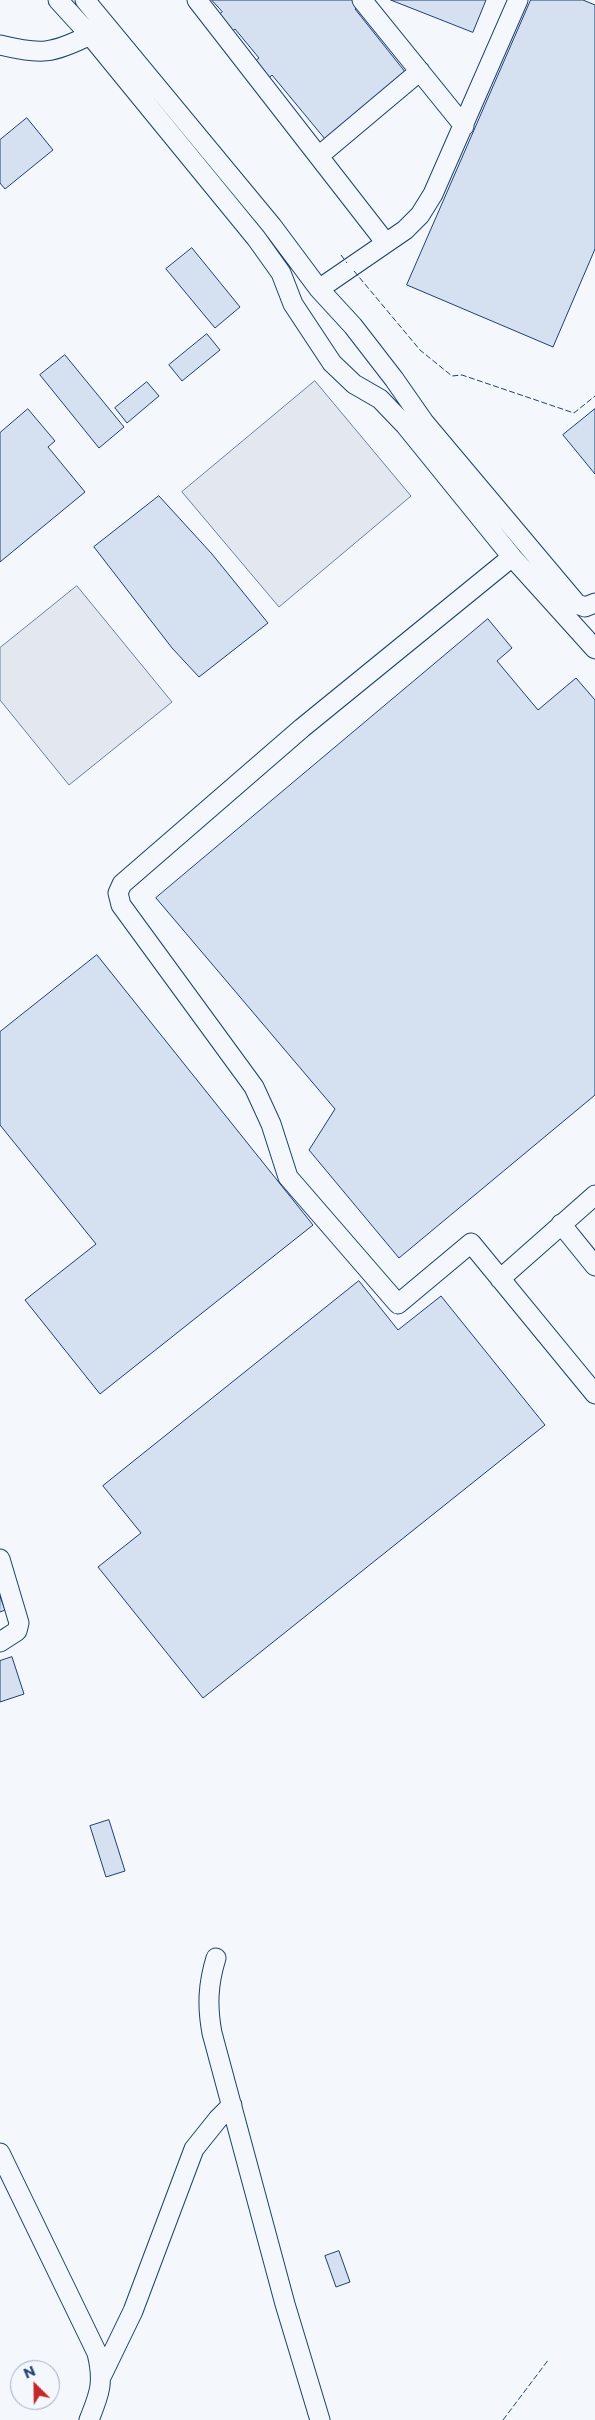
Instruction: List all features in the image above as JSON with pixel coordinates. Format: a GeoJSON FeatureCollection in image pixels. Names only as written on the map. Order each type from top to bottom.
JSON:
{"type":"FeatureCollection","features":[{"type":"Feature","properties":{"kind":"lane"},"geometry":{"type":"LineString","coordinates":[[58,0],[90,35],[256,238],[281,273],[293,304],[332,363],[354,384],[380,399],[405,425],[512,557],[595,649]]}},
{"type":"Feature","properties":{"kind":"lane"},"geometry":{"type":"LineString","coordinates":[[85,0],[272,226],[319,289],[352,326],[394,379],[424,422],[577,604],[585,607],[595,603]]}},
{"type":"Feature","properties":{"kind":"lane"},"geometry":{"type":"LineString","coordinates":[[196,0],[320,155],[386,243]]}},
{"type":"Feature","properties":{"kind":"lane"},"geometry":{"type":"LineString","coordinates":[[362,0],[464,126]]}},
{"type":"Feature","properties":{"kind":"lane"},"geometry":{"type":"LineString","coordinates":[[319,289],[405,230],[420,215],[433,194],[464,126],[518,0]]}},
{"type":"Feature","properties":{"kind":"lane"},"geometry":{"type":"LineString","coordinates":[[0,45],[36,53],[54,51],[90,35]]}},
{"type":"Feature","properties":{"kind":"lane"},"geometry":{"type":"LineString","coordinates":[[320,155],[420,71]]}},
{"type":"Feature","properties":{"kind":"lane"},"geometry":{"type":"LineString","coordinates":[[512,557],[302,728],[122,884],[118,894],[121,905],[254,1087],[271,1124],[288,1177],[398,1304],[471,1243],[595,1394]]}},
{"type":"Feature","properties":{"kind":"lane"},"geometry":{"type":"LineString","coordinates":[[500,1279],[595,1196]]}},
{"type":"Feature","properties":{"kind":"lane"},"geometry":{"type":"LineString","coordinates":[[561,1224],[595,1266]]}},
{"type":"Feature","properties":{"kind":"lane"},"geometry":{"type":"LineString","coordinates":[[0,1559],[19,1624],[17,1630],[0,1642]]}},
{"type":"Feature","properties":{"kind":"lane"},"geometry":{"type":"LineString","coordinates":[[216,1958],[209,1979],[207,2008],[212,2033],[283,2294],[320,2420]]}},
{"type":"Feature","properties":{"kind":"lane"},"geometry":{"type":"LineString","coordinates":[[89,2420],[98,2397],[102,2375],[133,2311],[194,2149],[232,2105]]}},
{"type":"Feature","properties":{"kind":"lane"},"geometry":{"type":"LineString","coordinates":[[0,2153],[98,2353],[102,2375]]}},
{"type":"Feature","properties":{"kind":"shaded area"},"geometry":{"type":"Polygon","coordinates":[[[315,381],[411,496],[279,607],[182,492],[315,381]]]}},
{"type":"Feature","properties":{"kind":"shaded area"},"geometry":{"type":"Polygon","coordinates":[[[77,586],[172,702],[69,785],[0,700],[0,648],[77,586]]]}},
{"type":"Feature","properties":{"kind":"building"},"geometry":{"type":"Polygon","coordinates":[[[212,0],[356,0],[360,5],[355,9],[406,73],[325,139],[272,75],[268,79],[254,62],[259,58],[235,29],[229,34],[216,17],[222,12],[212,0]]]}},
{"type":"Feature","properties":{"kind":"building"},"geometry":{"type":"Polygon","coordinates":[[[391,0],[486,0],[473,32],[391,0]]]}},
{"type":"Feature","properties":{"kind":"building"},"geometry":{"type":"Polygon","coordinates":[[[531,0],[583,0],[595,5],[595,249],[553,347],[407,285],[531,0]]]}},
{"type":"Feature","properties":{"kind":"building"},"geometry":{"type":"Polygon","coordinates":[[[27,118],[53,150],[5,189],[0,183],[0,140],[27,118]]]}},
{"type":"Feature","properties":{"kind":"building"},"geometry":{"type":"Polygon","coordinates":[[[192,248],[240,307],[215,328],[166,269],[192,248]]]}},
{"type":"Feature","properties":{"kind":"building"},"geometry":{"type":"Polygon","coordinates":[[[207,334],[220,350],[182,381],[169,365],[207,334]]]}},
{"type":"Feature","properties":{"kind":"building"},"geometry":{"type":"Polygon","coordinates":[[[65,355],[124,427],[99,448],[40,375],[65,355]]]}},
{"type":"Feature","properties":{"kind":"building"},"geometry":{"type":"Polygon","coordinates":[[[147,382],[159,396],[127,423],[115,408],[147,382]]]}},
{"type":"Feature","properties":{"kind":"building"},"geometry":{"type":"Polygon","coordinates":[[[28,409],[55,441],[48,447],[85,492],[0,562],[0,433],[28,409]]]}},
{"type":"Feature","properties":{"kind":"building"},"geometry":{"type":"Polygon","coordinates":[[[595,409],[595,474],[563,435],[595,409]]]}},
{"type":"Feature","properties":{"kind":"building"},"geometry":{"type":"Polygon","coordinates":[[[159,496],[212,554],[268,623],[199,677],[172,648],[94,547],[159,496]]]}},
{"type":"Feature","properties":{"kind":"building"},"geometry":{"type":"Polygon","coordinates":[[[488,619],[512,648],[497,661],[538,710],[576,678],[595,700],[595,1095],[399,1258],[309,1150],[335,1109],[156,898],[488,619]]]}},
{"type":"Feature","properties":{"kind":"building"},"geometry":{"type":"Polygon","coordinates":[[[97,955],[313,1225],[100,1394],[25,1300],[96,1244],[0,1125],[0,1032],[97,955]]]}},
{"type":"Feature","properties":{"kind":"building"},"geometry":{"type":"Polygon","coordinates":[[[359,1281],[398,1330],[441,1296],[545,1425],[203,1698],[98,1567],[141,1533],[103,1486],[359,1281]]]}},
{"type":"Feature","properties":{"kind":"building"},"geometry":{"type":"Polygon","coordinates":[[[0,1596],[5,1610],[0,1612],[0,1596]]]}},
{"type":"Feature","properties":{"kind":"building"},"geometry":{"type":"Polygon","coordinates":[[[12,1657],[24,1694],[0,1702],[0,1661],[12,1657]]]}},
{"type":"Feature","properties":{"kind":"building"},"geometry":{"type":"Polygon","coordinates":[[[109,1820],[125,1871],[106,1877],[90,1826],[109,1820]]]}},
{"type":"Feature","properties":{"kind":"building"},"geometry":{"type":"Polygon","coordinates":[[[339,2251],[350,2282],[336,2287],[325,2256],[339,2251]]]}},
{"type":"Feature","properties":{"kind":"fence"},"geometry":{"type":"LineString","coordinates":[[341,255],[347,263]]}},
{"type":"Feature","properties":{"kind":"fence"},"geometry":{"type":"LineString","coordinates":[[354,271],[420,350],[452,376],[462,375],[574,413],[595,396]]}},
{"type":"Feature","properties":{"kind":"fence"},"geometry":{"type":"LineString","coordinates":[[503,2420],[549,2359]]}}]}
